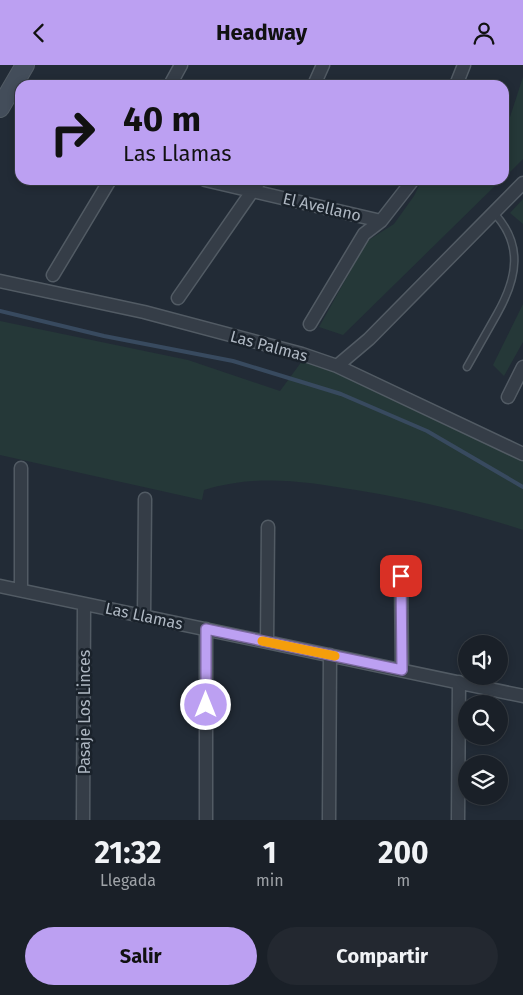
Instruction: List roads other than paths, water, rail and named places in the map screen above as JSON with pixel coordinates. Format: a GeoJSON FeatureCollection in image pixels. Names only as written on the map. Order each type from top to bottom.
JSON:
{"type":"FeatureCollection","features":[{"type":"Feature","properties":{"kind":"street"},"geometry":{"type":"LineString","coordinates":[[16,80],[25,65]]}},
{"type":"Feature","properties":{"kind":"street"},"geometry":{"type":"LineString","coordinates":[[173,80],[181,65]]}},
{"type":"Feature","properties":{"kind":"street"},"geometry":{"type":"LineString","coordinates":[[316,80],[323,65]]}},
{"type":"Feature","properties":{"kind":"street"},"geometry":{"type":"LineString","coordinates":[[458,80],[464,65]]}},
{"type":"Feature","properties":{"kind":"street"},"geometry":{"type":"LineString","coordinates":[[0,108],[15,82]]}},
{"type":"Feature","properties":{"kind":"street"},"geometry":{"type":"LineString","coordinates":[[337,366],[369,339],[523,183]]}},
{"type":"Feature","properties":{"kind":"street"},"geometry":{"type":"LineString","coordinates":[[53,275],[107,185]]}},
{"type":"Feature","properties":{"kind":"street"},"geometry":{"type":"LineString","coordinates":[[178,298],[256,185]]}},
{"type":"Feature","properties":{"kind":"street","name":"El Avellano"},"geometry":{"type":"LineString","coordinates":[[256,185],[381,221]]}},
{"type":"Feature","properties":{"kind":"street"},"geometry":{"type":"LineString","coordinates":[[310,324],[364,234],[381,221],[410,185]]}},
{"type":"Feature","properties":{"kind":"street","name":"Las Palmas"},"geometry":{"type":"LineString","coordinates":[[0,281],[144,312],[302,354],[337,366],[523,454]]}},
{"type":"Feature","properties":{"kind":"street"},"geometry":{"type":"LineString","coordinates":[[508,397],[523,367]]}},
{"type":"Feature","properties":{"kind":"street"},"geometry":{"type":"LineString","coordinates":[[21,469],[21,590]]}},
{"type":"Feature","properties":{"kind":"street"},"geometry":{"type":"LineString","coordinates":[[144,499],[144,616]]}},
{"type":"Feature","properties":{"kind":"street"},"geometry":{"type":"LineString","coordinates":[[267,642],[268,527]]}},
{"type":"Feature","properties":{"kind":"street"},"geometry":{"type":"LineString","coordinates":[[401,576],[402,670]]}},
{"type":"Feature","properties":{"kind":"street","name":"Las Llamas"},"geometry":{"type":"LineString","coordinates":[[0,586],[458,682]]}},
{"type":"Feature","properties":{"kind":"street","name":"Pasaje Los Linces"},"geometry":{"type":"LineString","coordinates":[[83,820],[84,604]]}},
{"type":"Feature","properties":{"kind":"street"},"geometry":{"type":"LineString","coordinates":[[206,629],[206,820]]}},
{"type":"Feature","properties":{"kind":"street"},"geometry":{"type":"LineString","coordinates":[[329,820],[330,655]]}},
{"type":"Feature","properties":{"kind":"street"},"geometry":{"type":"LineString","coordinates":[[458,685],[458,820]]}},
{"type":"Feature","properties":{"kind":"street","name":"Las Llamas"},"geometry":{"type":"LineString","coordinates":[[472,685],[523,696]]}},
{"type":"Feature","properties":{"kind":"lane"},"geometry":{"type":"LineString","coordinates":[[467,367],[515,282],[520,266],[519,249],[513,232],[494,213]]}},
{"type":"Feature","properties":{"kind":"waterway"},"geometry":{"type":"LineString","coordinates":[[0,311],[104,336],[233,361],[341,394],[427,431],[523,487]]}}]}
